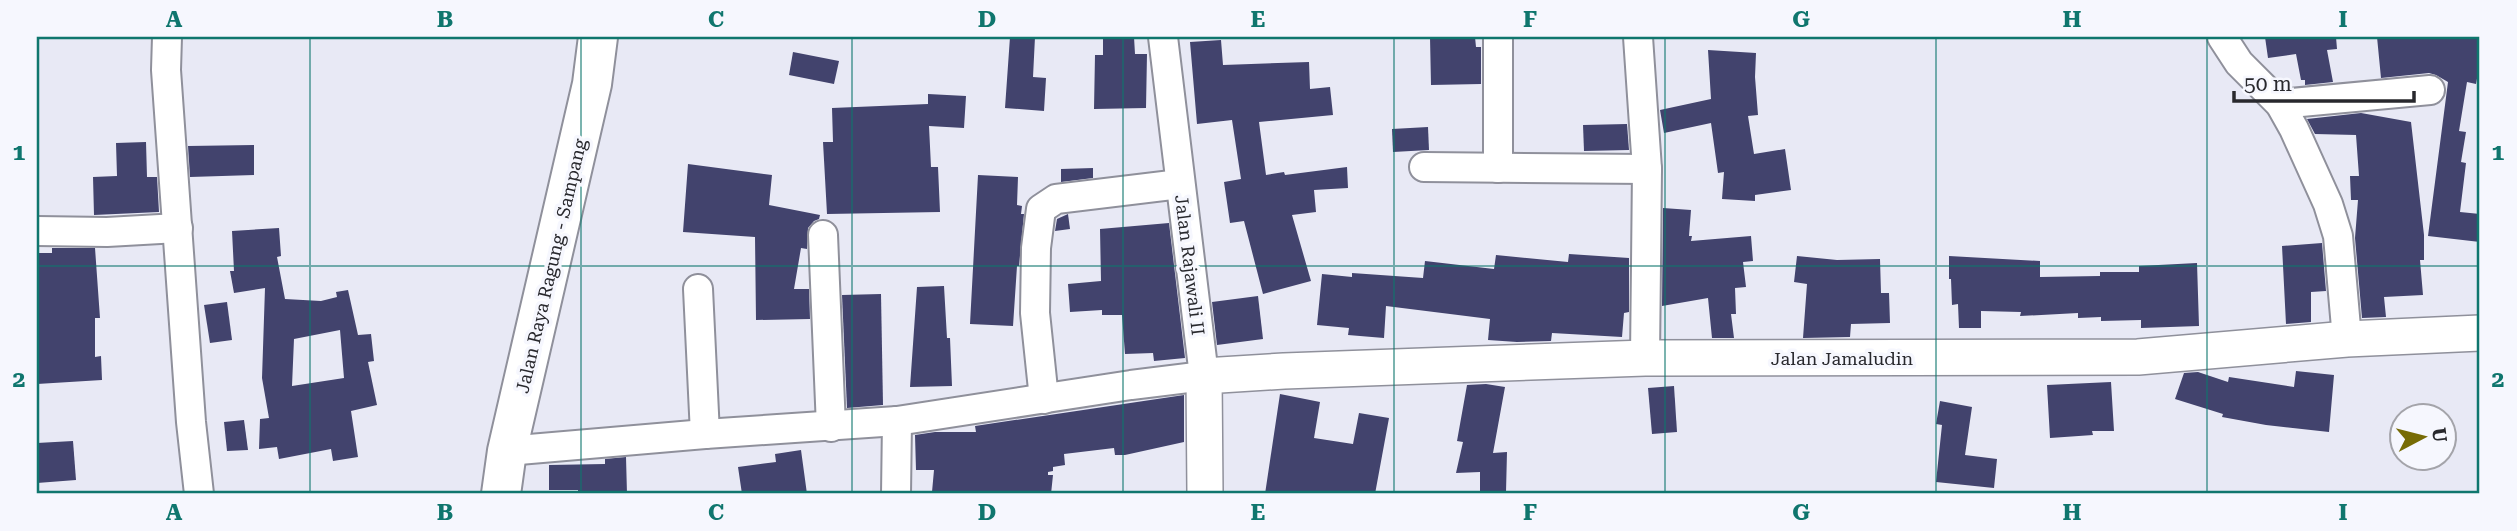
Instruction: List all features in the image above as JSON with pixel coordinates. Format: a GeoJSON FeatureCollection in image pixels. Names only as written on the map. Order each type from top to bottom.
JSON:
{"type":"FeatureCollection","features":[{"type":"Feature","properties":{"kind":"main road","name":"Jalan Raya Ragung - Sampang"},"geometry":{"type":"LineString","coordinates":[[501,494],[507,451],[592,84],[598,37]]}},
{"type":"Feature","properties":{"kind":"street"},"geometry":{"type":"LineString","coordinates":[[167,37],[166,70],[191,422],[199,494]]}},
{"type":"Feature","properties":{"kind":"street","name":"Jalan Rajawali II"},"geometry":{"type":"LineString","coordinates":[[1163,37],[1204,376],[1205,494]]}},
{"type":"Feature","properties":{"kind":"street"},"geometry":{"type":"LineString","coordinates":[[1498,37],[1499,167]]}},
{"type":"Feature","properties":{"kind":"street"},"geometry":{"type":"LineString","coordinates":[[1638,37],[1647,169],[1645,358]]}},
{"type":"Feature","properties":{"kind":"street"},"geometry":{"type":"LineString","coordinates":[[2222,37],[2239,63],[2280,104],[2314,171],[2338,236],[2347,340]]}},
{"type":"Feature","properties":{"kind":"street"},"geometry":{"type":"LineString","coordinates":[[2280,104],[2430,90]]}},
{"type":"Feature","properties":{"kind":"street"},"geometry":{"type":"LineString","coordinates":[[1424,167],[1647,169]]}},
{"type":"Feature","properties":{"kind":"street"},"geometry":{"type":"LineString","coordinates":[[1044,399],[1035,313],[1036,248],[1041,209],[1056,199],[1180,184]]}},
{"type":"Feature","properties":{"kind":"street"},"geometry":{"type":"LineString","coordinates":[[37,231],[107,232],[178,228]]}},
{"type":"Feature","properties":{"kind":"street"},"geometry":{"type":"LineString","coordinates":[[823,235],[831,427]]}},
{"type":"Feature","properties":{"kind":"street"},"geometry":{"type":"LineString","coordinates":[[698,289],[705,434]]}},
{"type":"Feature","properties":{"kind":"street","name":"Jalan Jamaludin"},"geometry":{"type":"LineString","coordinates":[[1204,376],[1645,358],[2138,357],[2347,340],[2480,334]]}},
{"type":"Feature","properties":{"kind":"street"},"geometry":{"type":"LineString","coordinates":[[507,451],[897,421],[1204,376]]}},
{"type":"Feature","properties":{"kind":"street"},"geometry":{"type":"LineString","coordinates":[[896,494],[897,421]]}},
{"type":"Feature","properties":{"kind":"building"},"geometry":{"type":"Polygon","coordinates":[[[1010,37],[1035,37],[1033,77],[1046,78],[1044,111],[1005,108],[1010,37]]]}},
{"type":"Feature","properties":{"kind":"building"},"geometry":{"type":"Polygon","coordinates":[[[1103,37],[1134,37],[1135,54],[1147,54],[1146,108],[1094,109],[1095,55],[1103,55],[1103,37]]]}},
{"type":"Feature","properties":{"kind":"building"},"geometry":{"type":"Polygon","coordinates":[[[1430,37],[1475,37],[1476,47],[1481,47],[1481,84],[1431,85],[1430,37]]]}},
{"type":"Feature","properties":{"kind":"building"},"geometry":{"type":"Polygon","coordinates":[[[2265,37],[2336,37],[2337,49],[2327,50],[2333,82],[2305,85],[2305,80],[2301,80],[2296,54],[2268,58],[2265,37]]]}},
{"type":"Feature","properties":{"kind":"building"},"geometry":{"type":"Polygon","coordinates":[[[2377,37],[2480,37],[2480,62],[2476,84],[2467,82],[2459,131],[2466,132],[2461,162],[2466,163],[2460,212],[2480,214],[2480,242],[2428,236],[2448,82],[2429,73],[2381,78],[2377,37]]]}},
{"type":"Feature","properties":{"kind":"building"},"geometry":{"type":"Polygon","coordinates":[[[1221,40],[1223,65],[1309,62],[1310,89],[1330,87],[1333,115],[1259,122],[1266,175],[1347,167],[1348,188],[1314,190],[1316,212],[1292,215],[1311,281],[1263,294],[1244,221],[1230,223],[1224,182],[1241,179],[1232,120],[1197,124],[1190,42],[1221,40]]]}},
{"type":"Feature","properties":{"kind":"building"},"geometry":{"type":"Polygon","coordinates":[[[1708,50],[1756,53],[1758,115],[1748,116],[1754,154],[1785,149],[1791,190],[1755,195],[1755,201],[1722,199],[1724,172],[1718,173],[1711,123],[1664,133],[1660,110],[1711,99],[1708,50]]]}},
{"type":"Feature","properties":{"kind":"building"},"geometry":{"type":"Polygon","coordinates":[[[793,52],[839,61],[834,84],[789,75],[793,52]]]}},
{"type":"Feature","properties":{"kind":"building"},"geometry":{"type":"Polygon","coordinates":[[[928,94],[966,96],[964,128],[929,126],[931,167],[938,167],[940,212],[827,214],[823,142],[833,142],[832,108],[928,104],[928,94]]]}},
{"type":"Feature","properties":{"kind":"building"},"geometry":{"type":"Polygon","coordinates":[[[2361,113],[2411,122],[2424,235],[2424,260],[2420,260],[2423,295],[2384,297],[2386,317],[2362,318],[2355,238],[2358,200],[2351,200],[2350,176],[2359,176],[2356,135],[2315,134],[2307,119],[2361,113]]]}},
{"type":"Feature","properties":{"kind":"building"},"geometry":{"type":"Polygon","coordinates":[[[1627,124],[1629,150],[1584,151],[1583,125],[1627,124]]]}},
{"type":"Feature","properties":{"kind":"building"},"geometry":{"type":"Polygon","coordinates":[[[1428,127],[1429,150],[1393,152],[1392,129],[1428,127]]]}},
{"type":"Feature","properties":{"kind":"building"},"geometry":{"type":"Polygon","coordinates":[[[146,142],[147,177],[157,177],[159,212],[94,215],[93,177],[117,176],[116,143],[146,142]]]}},
{"type":"Feature","properties":{"kind":"building"},"geometry":{"type":"Polygon","coordinates":[[[254,145],[254,175],[190,177],[188,146],[254,145]]]}},
{"type":"Feature","properties":{"kind":"building"},"geometry":{"type":"Polygon","coordinates":[[[688,164],[772,175],[769,205],[820,215],[808,228],[807,249],[801,248],[794,289],[809,289],[810,319],[756,320],[755,237],[683,232],[688,164]]]}},
{"type":"Feature","properties":{"kind":"building"},"geometry":{"type":"Polygon","coordinates":[[[1093,168],[1093,178],[1061,182],[1061,169],[1093,168]]]}},
{"type":"Feature","properties":{"kind":"building"},"geometry":{"type":"Polygon","coordinates":[[[978,175],[1018,177],[1017,205],[1022,206],[1021,214],[1024,214],[1013,326],[970,324],[978,175]]]}},
{"type":"Feature","properties":{"kind":"building"},"geometry":{"type":"Polygon","coordinates":[[[1663,208],[1691,210],[1691,241],[1751,236],[1753,261],[1743,262],[1746,287],[1735,288],[1736,314],[1731,314],[1734,338],[1712,338],[1708,298],[1662,306],[1663,208]]]}},
{"type":"Feature","properties":{"kind":"building"},"geometry":{"type":"Polygon","coordinates":[[[1068,214],[1070,229],[1055,231],[1057,219],[1068,214]]]}},
{"type":"Feature","properties":{"kind":"building"},"geometry":{"type":"Polygon","coordinates":[[[1169,223],[1185,358],[1154,361],[1153,353],[1125,354],[1122,315],[1102,315],[1102,310],[1070,312],[1068,284],[1101,281],[1100,229],[1169,223]]]}},
{"type":"Feature","properties":{"kind":"building"},"geometry":{"type":"Polygon","coordinates":[[[279,228],[281,256],[277,257],[285,299],[321,301],[337,297],[336,292],[348,290],[358,335],[371,334],[374,361],[368,362],[377,405],[351,411],[358,457],[333,461],[331,449],[279,459],[277,447],[259,449],[260,419],[269,418],[262,378],[265,288],[234,293],[230,271],[234,271],[232,231],[279,228]],[[340,330],[294,339],[292,386],[344,378],[340,330]]]}},
{"type":"Feature","properties":{"kind":"building"},"geometry":{"type":"Polygon","coordinates":[[[2322,243],[2326,291],[2311,292],[2311,322],[2286,324],[2282,246],[2322,243]]]}},
{"type":"Feature","properties":{"kind":"building"},"geometry":{"type":"Polygon","coordinates":[[[52,248],[95,248],[100,318],[95,318],[95,357],[101,356],[102,380],[37,384],[37,253],[52,253],[52,248]]]}},
{"type":"Feature","properties":{"kind":"building"},"geometry":{"type":"Polygon","coordinates":[[[1569,254],[1629,258],[1629,312],[1624,313],[1622,337],[1552,333],[1551,341],[1488,340],[1490,319],[1386,306],[1384,338],[1348,335],[1349,328],[1317,325],[1322,274],[1352,277],[1352,273],[1423,278],[1425,261],[1494,269],[1496,255],[1568,262],[1569,254]]]}},
{"type":"Feature","properties":{"kind":"building"},"geometry":{"type":"Polygon","coordinates":[[[1797,256],[1837,260],[1880,259],[1881,293],[1889,293],[1890,323],[1851,324],[1850,337],[1803,338],[1807,284],[1794,282],[1797,256]]]}},
{"type":"Feature","properties":{"kind":"building"},"geometry":{"type":"Polygon","coordinates":[[[1949,256],[2040,261],[2040,277],[2100,276],[2100,272],[2139,272],[2139,266],[2197,263],[2199,326],[2141,328],[2141,320],[2101,321],[2101,317],[2078,318],[2078,313],[2020,316],[2021,312],[1981,311],[1981,328],[1959,328],[1958,304],[1952,305],[1949,256]]]}},
{"type":"Feature","properties":{"kind":"building"},"geometry":{"type":"Polygon","coordinates":[[[944,286],[952,386],[910,387],[917,287],[944,286]]]}},
{"type":"Feature","properties":{"kind":"building"},"geometry":{"type":"Polygon","coordinates":[[[881,294],[883,405],[847,408],[842,295],[881,294]]]}},
{"type":"Feature","properties":{"kind":"building"},"geometry":{"type":"Polygon","coordinates":[[[1258,296],[1263,339],[1217,345],[1212,302],[1258,296]]]}},
{"type":"Feature","properties":{"kind":"building"},"geometry":{"type":"Polygon","coordinates":[[[227,302],[232,340],[210,343],[204,305],[227,302]]]}},
{"type":"Feature","properties":{"kind":"building"},"geometry":{"type":"Polygon","coordinates":[[[2296,371],[2334,375],[2329,432],[2222,417],[2223,414],[2175,399],[2184,373],[2198,372],[2228,382],[2229,377],[2294,387],[2296,371]]]}},
{"type":"Feature","properties":{"kind":"building"},"geometry":{"type":"Polygon","coordinates":[[[2111,382],[2114,431],[2092,431],[2093,435],[2050,438],[2047,385],[2111,382]]]}},
{"type":"Feature","properties":{"kind":"building"},"geometry":{"type":"Polygon","coordinates":[[[1467,385],[1505,387],[1493,453],[1507,452],[1506,492],[1480,491],[1480,472],[1456,473],[1463,442],[1457,441],[1467,385]]]}},
{"type":"Feature","properties":{"kind":"building"},"geometry":{"type":"Polygon","coordinates":[[[1674,386],[1677,432],[1652,434],[1648,388],[1674,386]]]}},
{"type":"Feature","properties":{"kind":"building"},"geometry":{"type":"Polygon","coordinates":[[[1280,394],[1320,402],[1314,438],[1353,444],[1359,413],[1389,418],[1375,494],[1265,494],[1280,394]]]}},
{"type":"Feature","properties":{"kind":"building"},"geometry":{"type":"Polygon","coordinates":[[[1184,395],[1184,442],[1125,455],[1115,455],[1114,448],[1064,454],[1065,465],[1053,467],[1053,471],[1048,472],[1048,475],[1053,475],[1051,494],[932,492],[934,470],[916,470],[915,435],[976,432],[975,426],[1184,395]]]}},
{"type":"Feature","properties":{"kind":"building"},"geometry":{"type":"Polygon","coordinates":[[[1940,401],[1972,407],[1965,455],[1997,459],[1994,488],[1936,482],[1942,425],[1936,424],[1940,401]]]}},
{"type":"Feature","properties":{"kind":"building"},"geometry":{"type":"Polygon","coordinates":[[[244,420],[248,450],[227,451],[224,422],[244,420]]]}},
{"type":"Feature","properties":{"kind":"building"},"geometry":{"type":"Polygon","coordinates":[[[73,441],[76,480],[37,483],[37,443],[73,441]]]}},
{"type":"Feature","properties":{"kind":"building"},"geometry":{"type":"Polygon","coordinates":[[[801,450],[807,494],[742,494],[738,467],[776,462],[775,454],[801,450]]]}},
{"type":"Feature","properties":{"kind":"building"},"geometry":{"type":"Polygon","coordinates":[[[626,457],[627,494],[549,490],[549,465],[605,464],[605,459],[626,457]]]}}]}
